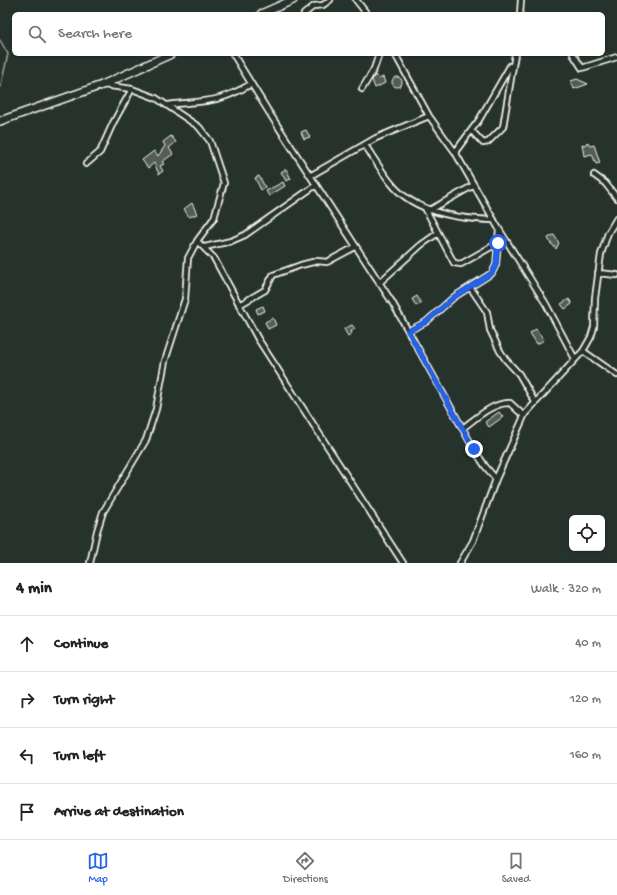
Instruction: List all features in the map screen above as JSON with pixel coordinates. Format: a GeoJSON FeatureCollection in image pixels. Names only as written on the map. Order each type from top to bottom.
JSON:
{"type":"FeatureCollection","features":[{"type":"Feature","properties":{"kind":"street"},"geometry":{"type":"LineString","coordinates":[[266,12],[293,0]]}},
{"type":"Feature","properties":{"kind":"street"},"geometry":{"type":"LineString","coordinates":[[306,12],[313,6],[323,6],[330,0]]}},
{"type":"Feature","properties":{"kind":"street"},"geometry":{"type":"LineString","coordinates":[[356,0],[365,12]]}},
{"type":"Feature","properties":{"kind":"street"},"geometry":{"type":"LineString","coordinates":[[520,12],[521,0]]}},
{"type":"Feature","properties":{"kind":"street"},"geometry":{"type":"LineString","coordinates":[[0,121],[102,85],[167,56]]}},
{"type":"Feature","properties":{"kind":"street"},"geometry":{"type":"LineString","coordinates":[[234,56],[379,283],[485,466],[496,479]]}},
{"type":"Feature","properties":{"kind":"street"},"geometry":{"type":"LineString","coordinates":[[362,89],[374,69],[377,56]]}},
{"type":"Feature","properties":{"kind":"street"},"geometry":{"type":"LineString","coordinates":[[396,56],[429,116],[455,152],[499,230],[546,304],[575,359]]}},
{"type":"Feature","properties":{"kind":"street"},"geometry":{"type":"LineString","coordinates":[[472,131],[483,143],[488,142],[501,129],[514,56]]}},
{"type":"Feature","properties":{"kind":"street"},"geometry":{"type":"LineString","coordinates":[[574,56],[582,68],[617,57]]}},
{"type":"Feature","properties":{"kind":"street"},"geometry":{"type":"LineString","coordinates":[[455,152],[472,131],[512,63]]}},
{"type":"Feature","properties":{"kind":"street"},"geometry":{"type":"LineString","coordinates":[[168,105],[218,100],[234,94],[251,84]]}},
{"type":"Feature","properties":{"kind":"street"},"geometry":{"type":"LineString","coordinates":[[90,563],[103,512],[112,494],[141,451],[151,426],[156,409],[165,361],[184,299],[188,258],[197,241],[214,218],[224,183],[210,141],[199,127],[156,98],[132,89],[102,85]]}},
{"type":"Feature","properties":{"kind":"street"},"geometry":{"type":"LineString","coordinates":[[86,164],[100,152],[113,123],[132,89]]}},
{"type":"Feature","properties":{"kind":"street"},"geometry":{"type":"LineString","coordinates":[[310,176],[365,145],[429,116]]}},
{"type":"Feature","properties":{"kind":"street"},"geometry":{"type":"LineString","coordinates":[[365,145],[391,183],[402,194],[428,209],[474,219],[494,220]]}},
{"type":"Feature","properties":{"kind":"street"},"geometry":{"type":"LineString","coordinates":[[594,175],[604,183],[617,198]]}},
{"type":"Feature","properties":{"kind":"street"},"geometry":{"type":"LineString","coordinates":[[428,209],[474,185]]}},
{"type":"Feature","properties":{"kind":"street"},"geometry":{"type":"LineString","coordinates":[[205,247],[231,241],[245,235],[316,186]]}},
{"type":"Feature","properties":{"kind":"street"},"geometry":{"type":"LineString","coordinates":[[428,209],[451,260],[457,265],[498,243]]}},
{"type":"Feature","properties":{"kind":"street"},"geometry":{"type":"LineString","coordinates":[[460,563],[473,541],[496,479],[524,416],[535,402],[583,351],[594,327],[598,272],[608,232],[617,218]]}},
{"type":"Feature","properties":{"kind":"street"},"geometry":{"type":"LineString","coordinates":[[408,331],[426,322],[454,297],[492,273],[495,269],[499,230]]}},
{"type":"Feature","properties":{"kind":"street"},"geometry":{"type":"LineString","coordinates":[[379,283],[421,245],[438,233]]}},
{"type":"Feature","properties":{"kind":"street"},"geometry":{"type":"LineString","coordinates":[[197,241],[205,247],[224,276],[258,339],[403,563]]}},
{"type":"Feature","properties":{"kind":"street"},"geometry":{"type":"LineString","coordinates":[[239,305],[264,290],[273,275],[317,261],[328,262],[355,247]]}},
{"type":"Feature","properties":{"kind":"street"},"geometry":{"type":"LineString","coordinates":[[598,272],[617,275]]}},
{"type":"Feature","properties":{"kind":"street"},"geometry":{"type":"LineString","coordinates":[[470,286],[487,312],[490,330],[500,351],[519,374],[535,402]]}},
{"type":"Feature","properties":{"kind":"street"},"geometry":{"type":"LineString","coordinates":[[583,351],[617,375]]}},
{"type":"Feature","properties":{"kind":"street"},"geometry":{"type":"LineString","coordinates":[[463,428],[488,410],[504,403],[510,403],[524,416]]}},
{"type":"Feature","properties":{"kind":"building"},"geometry":{"type":"Polygon","coordinates":[[[375,75],[379,79],[383,77],[385,83],[375,88],[372,80],[375,75]]]}},
{"type":"Feature","properties":{"kind":"building"},"geometry":{"type":"Polygon","coordinates":[[[397,77],[402,82],[397,87],[392,82],[397,77]]]}},
{"type":"Feature","properties":{"kind":"building"},"geometry":{"type":"Polygon","coordinates":[[[577,79],[588,84],[574,89],[571,81],[577,79]]]}},
{"type":"Feature","properties":{"kind":"building"},"geometry":{"type":"Polygon","coordinates":[[[306,130],[310,137],[304,139],[301,132],[306,130]]]}},
{"type":"Feature","properties":{"kind":"building"},"geometry":{"type":"Polygon","coordinates":[[[171,136],[176,142],[169,148],[173,154],[162,162],[164,164],[160,166],[163,171],[159,174],[154,163],[148,168],[142,160],[154,151],[158,156],[165,146],[163,142],[171,136]]]}},
{"type":"Feature","properties":{"kind":"building"},"geometry":{"type":"Polygon","coordinates":[[[587,142],[590,146],[594,145],[600,163],[596,164],[592,154],[584,156],[582,144],[585,145],[587,142]]]}},
{"type":"Feature","properties":{"kind":"building"},"geometry":{"type":"Polygon","coordinates":[[[286,169],[291,179],[286,181],[281,172],[286,169]]]}},
{"type":"Feature","properties":{"kind":"building"},"geometry":{"type":"Polygon","coordinates":[[[259,176],[265,187],[261,190],[255,178],[259,176]]]}},
{"type":"Feature","properties":{"kind":"building"},"geometry":{"type":"Polygon","coordinates":[[[283,182],[285,186],[269,196],[266,191],[283,182]]]}},
{"type":"Feature","properties":{"kind":"building"},"geometry":{"type":"Polygon","coordinates":[[[192,203],[197,214],[189,217],[184,209],[192,203]]]}},
{"type":"Feature","properties":{"kind":"building"},"geometry":{"type":"Polygon","coordinates":[[[554,235],[559,243],[556,249],[548,238],[554,235]]]}},
{"type":"Feature","properties":{"kind":"building"},"geometry":{"type":"Polygon","coordinates":[[[417,296],[421,303],[416,306],[412,299],[417,296]]]}},
{"type":"Feature","properties":{"kind":"building"},"geometry":{"type":"Polygon","coordinates":[[[569,299],[572,304],[565,309],[561,304],[569,299]]]}},
{"type":"Feature","properties":{"kind":"building"},"geometry":{"type":"Polygon","coordinates":[[[263,306],[265,311],[258,314],[256,309],[263,306]]]}},
{"type":"Feature","properties":{"kind":"building"},"geometry":{"type":"Polygon","coordinates":[[[273,318],[276,325],[268,329],[265,322],[273,318]]]}},
{"type":"Feature","properties":{"kind":"building"},"geometry":{"type":"Polygon","coordinates":[[[352,325],[355,329],[351,331],[352,333],[348,336],[344,329],[352,325]]]}},
{"type":"Feature","properties":{"kind":"building"},"geometry":{"type":"Polygon","coordinates":[[[536,329],[544,340],[537,344],[530,333],[536,329]]]}},
{"type":"Feature","properties":{"kind":"building"},"geometry":{"type":"Polygon","coordinates":[[[499,412],[503,417],[489,427],[485,422],[499,412]]]}},
{"type":"Feature","properties":{"kind":"waterway"},"geometry":{"type":"LineString","coordinates":[[0,40],[8,54],[0,89]]}},
{"type":"Feature","properties":{"kind":"route"},"geometry":{"type":"LineString","coordinates":[[474,449],[414,339],[408,331],[426,322],[454,297],[492,273],[496,265],[498,243]]}}]}
